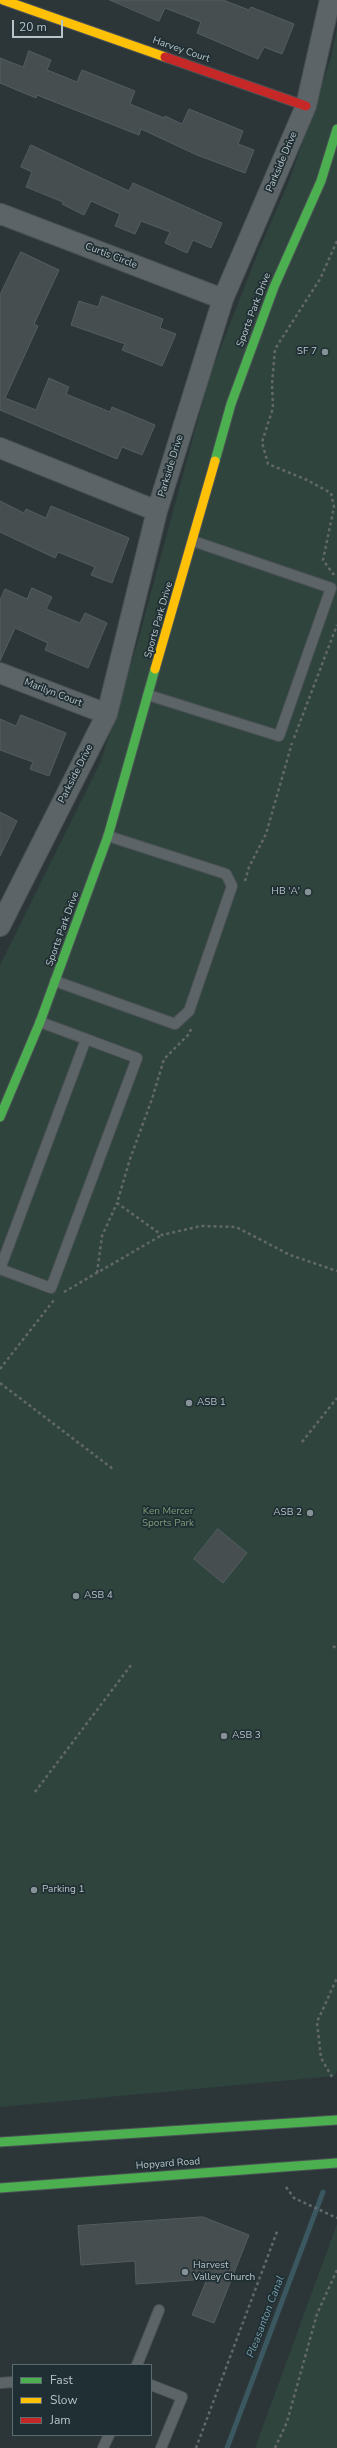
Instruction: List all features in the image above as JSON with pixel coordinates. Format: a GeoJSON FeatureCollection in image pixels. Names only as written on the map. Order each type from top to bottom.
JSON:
{"type":"FeatureCollection","features":[{"type":"Feature","properties":{"kind":"street","name":"Harvey Court"},"geometry":{"type":"LineString","coordinates":[[3,0],[306,106]]}},
{"type":"Feature","properties":{"kind":"street","name":"Parkside Drive"},"geometry":{"type":"LineString","coordinates":[[0,926],[8,890],[107,714],[157,511],[223,299],[306,106],[330,0]]}},
{"type":"Feature","properties":{"kind":"street","name":"Sports Park Drive"},"geometry":{"type":"LineString","coordinates":[[0,1118],[40,1022],[108,836],[193,542],[231,404],[274,287],[321,181],[337,128]]}},
{"type":"Feature","properties":{"kind":"street","name":"Curtis Circle"},"geometry":{"type":"LineString","coordinates":[[0,216],[1,214],[223,299]]}},
{"type":"Feature","properties":{"kind":"street"},"geometry":{"type":"LineString","coordinates":[[0,448],[157,511]]}},
{"type":"Feature","properties":{"kind":"street","name":"Marilyn Court"},"geometry":{"type":"LineString","coordinates":[[0,673],[107,714]]}},
{"type":"Feature","properties":{"kind":"street"},"geometry":{"type":"LineString","coordinates":[[0,2142],[337,2120]]}},
{"type":"Feature","properties":{"kind":"street","name":"Hopyard Road"},"geometry":{"type":"LineString","coordinates":[[0,2188],[337,2163]]}},
{"type":"Feature","properties":{"kind":"lane"},"geometry":{"type":"LineString","coordinates":[[148,695],[279,736],[331,588],[193,542]]}},
{"type":"Feature","properties":{"kind":"lane"},"geometry":{"type":"LineString","coordinates":[[55,981],[175,1024],[189,1011],[232,886],[226,874],[108,836]]}},
{"type":"Feature","properties":{"kind":"lane"},"geometry":{"type":"LineString","coordinates":[[40,1022],[86,1039],[137,1058],[51,1288],[0,1269],[86,1039]]}},
{"type":"Feature","properties":{"kind":"lane"},"geometry":{"type":"LineString","coordinates":[[137,2364],[159,2310]]}},
{"type":"Feature","properties":{"kind":"lane"},"geometry":{"type":"LineString","coordinates":[[0,2383],[12,2382]]}},
{"type":"Feature","properties":{"kind":"lane"},"geometry":{"type":"LineString","coordinates":[[152,2385],[182,2397],[161,2448]]}},
{"type":"Feature","properties":{"kind":"lane"},"geometry":{"type":"LineString","coordinates":[[103,2448],[109,2436]]}},
{"type":"Feature","properties":{"kind":"path"},"geometry":{"type":"LineString","coordinates":[[337,242],[320,279],[274,349],[272,384],[273,408],[262,442],[268,464],[308,480],[331,493],[334,507],[323,560],[337,578]]}},
{"type":"Feature","properties":{"kind":"path"},"geometry":{"type":"LineString","coordinates":[[244,883],[249,866],[266,834],[291,746],[337,624]]}},
{"type":"Feature","properties":{"kind":"path"},"geometry":{"type":"LineString","coordinates":[[97,1273],[102,1236],[117,1203],[130,1159],[152,1100],[164,1059],[189,1034],[191,1027]]}},
{"type":"Feature","properties":{"kind":"path"},"geometry":{"type":"LineString","coordinates":[[117,1203],[162,1235]]}},
{"type":"Feature","properties":{"kind":"path"},"geometry":{"type":"LineString","coordinates":[[0,1369],[41,1320],[57,1296],[162,1235],[202,1226],[236,1227],[290,1255],[337,1271]]}},
{"type":"Feature","properties":{"kind":"path"},"geometry":{"type":"LineString","coordinates":[[0,1383],[113,1469]]}},
{"type":"Feature","properties":{"kind":"path"},"geometry":{"type":"LineString","coordinates":[[302,1442],[337,1398]]}},
{"type":"Feature","properties":{"kind":"path"},"geometry":{"type":"LineString","coordinates":[[333,1646],[337,1649]]}},
{"type":"Feature","properties":{"kind":"path"},"geometry":{"type":"LineString","coordinates":[[35,1792],[131,1665]]}},
{"type":"Feature","properties":{"kind":"path"},"geometry":{"type":"LineString","coordinates":[[332,2076],[321,2058],[317,2022],[337,1978]]}},
{"type":"Feature","properties":{"kind":"path"},"geometry":{"type":"LineString","coordinates":[[294,2198],[325,2211],[337,2218]]}},
{"type":"Feature","properties":{"kind":"path"},"geometry":{"type":"LineString","coordinates":[[196,2448],[278,2229]]}},
{"type":"Feature","properties":{"kind":"path"},"geometry":{"type":"LineString","coordinates":[[275,2448],[286,2422],[317,2314],[337,2270]]}},
{"type":"Feature","properties":{"kind":"green space","name":"Ken Mercer Sports Park"},"geometry":{"type":"Polygon","coordinates":[[[337,28],[337,2070],[335,2076],[0,2107],[0,965],[101,761],[138,641],[210,375],[259,250],[290,179],[331,58],[337,28]]]}},
{"type":"Feature","properties":{"kind":"green space"},"geometry":{"type":"Polygon","coordinates":[[[337,2224],[337,2448],[255,2448],[337,2224]]]}},
{"type":"Feature","properties":{"kind":"building"},"geometry":{"type":"Polygon","coordinates":[[[110,0],[223,0],[249,10],[251,7],[294,24],[282,54],[264,47],[258,59],[197,33],[201,22],[165,8],[159,21],[110,0]]]}},
{"type":"Feature","properties":{"kind":"building"},"geometry":{"type":"Polygon","coordinates":[[[29,51],[51,60],[47,70],[77,82],[82,70],[135,91],[130,104],[164,118],[165,116],[182,124],[189,109],[243,131],[238,144],[254,150],[245,173],[197,155],[141,129],[139,135],[37,95],[36,98],[0,83],[0,58],[23,67],[29,51]]]}},
{"type":"Feature","properties":{"kind":"building"},"geometry":{"type":"Polygon","coordinates":[[[31,145],[129,191],[133,183],[222,223],[211,248],[193,240],[187,253],[165,243],[170,232],[141,221],[135,234],[115,226],[120,214],[91,201],[84,215],[62,204],[63,202],[26,187],[32,172],[21,167],[31,145]]]}},
{"type":"Feature","properties":{"kind":"building"},"geometry":{"type":"Polygon","coordinates":[[[21,252],[59,270],[34,324],[38,326],[5,398],[36,410],[49,378],[69,387],[66,394],[110,412],[112,407],[155,425],[142,455],[122,447],[117,459],[0,410],[0,295],[21,252]]]}},
{"type":"Feature","properties":{"kind":"building"},"geometry":{"type":"Polygon","coordinates":[[[102,296],[163,319],[160,328],[176,334],[162,366],[122,350],[125,344],[71,325],[79,301],[98,307],[102,296]]]}},
{"type":"Feature","properties":{"kind":"building"},"geometry":{"type":"Polygon","coordinates":[[[0,501],[24,513],[26,509],[46,518],[51,506],[129,538],[112,583],[91,575],[95,567],[58,552],[55,558],[0,532],[0,501]]]}},
{"type":"Feature","properties":{"kind":"building"},"geometry":{"type":"Polygon","coordinates":[[[32,588],[52,597],[46,609],[80,623],[85,613],[107,623],[88,668],[45,650],[48,643],[15,628],[0,661],[0,600],[5,589],[27,599],[32,588]]]}},
{"type":"Feature","properties":{"kind":"building"},"geometry":{"type":"Polygon","coordinates":[[[21,715],[66,733],[49,776],[30,769],[33,762],[0,750],[0,719],[16,726],[21,715]]]}},
{"type":"Feature","properties":{"kind":"building"},"geometry":{"type":"Polygon","coordinates":[[[0,812],[17,821],[0,856],[0,812]]]}},
{"type":"Feature","properties":{"kind":"building"},"geometry":{"type":"Polygon","coordinates":[[[218,1529],[247,1553],[223,1583],[194,1559],[218,1529]]]}},
{"type":"Feature","properties":{"kind":"building","name":"Harvest Valley Church"},"geometry":{"type":"Polygon","coordinates":[[[203,2217],[249,2235],[214,2323],[192,2315],[207,2279],[136,2284],[135,2261],[81,2265],[78,2226],[203,2217]]]}},
{"type":"Feature","properties":{"kind":"waterway","name":"Pleasanton Canal"},"geometry":{"type":"LineString","coordinates":[[227,2448],[323,2192]]}},
{"type":"Feature","properties":{"kind":"traffic: fast"},"geometry":{"type":"LineString","coordinates":[[215,461],[231,404],[274,287],[321,181],[337,129]]}},
{"type":"Feature","properties":{"kind":"traffic: fast"},"geometry":{"type":"LineString","coordinates":[[0,1117],[40,1022],[108,836],[155,669]]}},
{"type":"Feature","properties":{"kind":"traffic: fast"},"geometry":{"type":"LineString","coordinates":[[0,2142],[337,2120]]}},
{"type":"Feature","properties":{"kind":"traffic: fast"},"geometry":{"type":"LineString","coordinates":[[0,2188],[337,2163]]}},
{"type":"Feature","properties":{"kind":"traffic: slow"},"geometry":{"type":"LineString","coordinates":[[3,0],[165,57]]}},
{"type":"Feature","properties":{"kind":"traffic: slow"},"geometry":{"type":"LineString","coordinates":[[155,669],[215,461]]}},
{"type":"Feature","properties":{"kind":"traffic: jam"},"geometry":{"type":"LineString","coordinates":[[165,57],[306,106]]}},
{"type":"Feature","properties":{"kind":"place","name":"SF 7"},"geometry":{"type":"Point","coordinates":[325,352]}},
{"type":"Feature","properties":{"kind":"place","name":"HB 'A'"},"geometry":{"type":"Point","coordinates":[308,892]}},
{"type":"Feature","properties":{"kind":"place","name":"ASB 1"},"geometry":{"type":"Point","coordinates":[189,1403]}},
{"type":"Feature","properties":{"kind":"place","name":"ASB 2"},"geometry":{"type":"Point","coordinates":[310,1513]}},
{"type":"Feature","properties":{"kind":"place","name":"ASB 4"},"geometry":{"type":"Point","coordinates":[76,1596]}},
{"type":"Feature","properties":{"kind":"place","name":"ASB 3"},"geometry":{"type":"Point","coordinates":[224,1736]}},
{"type":"Feature","properties":{"kind":"place","name":"Parking 1"},"geometry":{"type":"Point","coordinates":[34,1890]}},
{"type":"Feature","properties":{"kind":"place","name":"Harvest Valley Church"},"geometry":{"type":"Point","coordinates":[185,2272]}}]}
